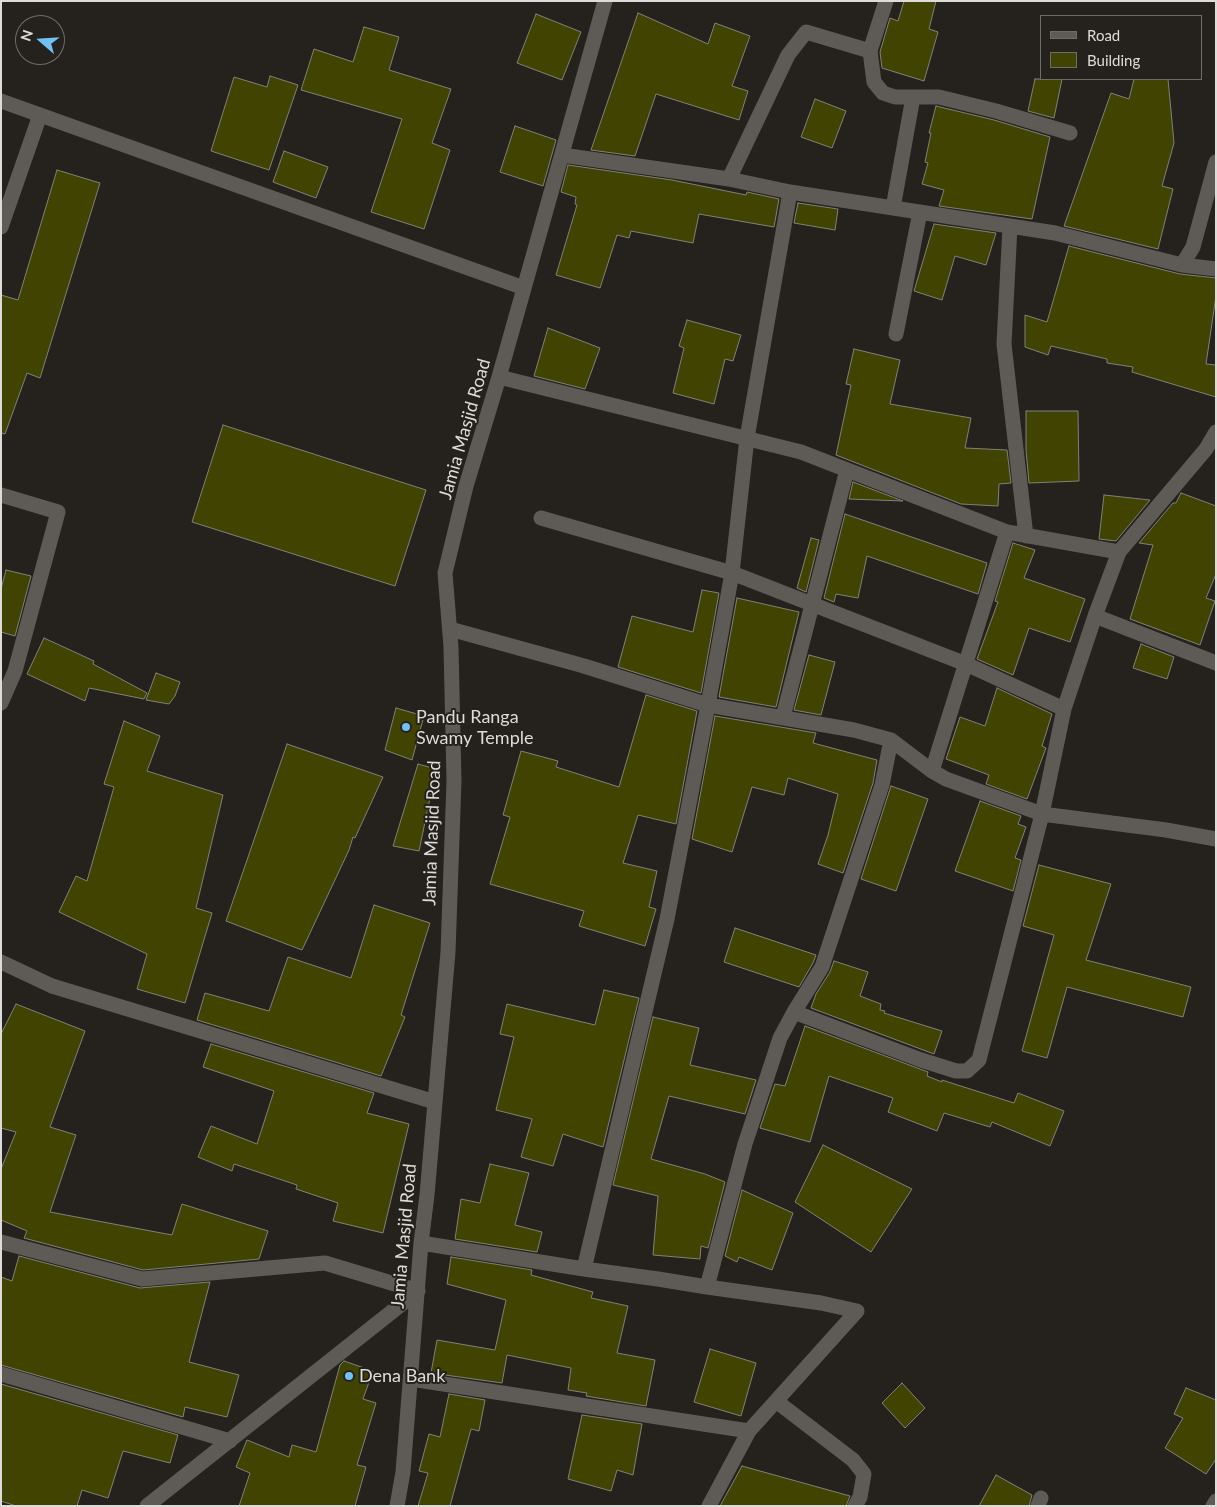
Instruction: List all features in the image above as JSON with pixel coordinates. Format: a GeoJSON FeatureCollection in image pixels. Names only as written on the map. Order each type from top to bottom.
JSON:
{"type":"FeatureCollection","features":[{"type":"Feature","properties":{"kind":"street","name":"Jamia Masjid Road"},"geometry":{"type":"LineString","coordinates":[[397,1506],[403,1472],[421,1244],[448,952],[454,781],[450,629],[445,573],[466,486],[499,377],[605,1]]}},
{"type":"Feature","properties":{"kind":"street"},"geometry":{"type":"LineString","coordinates":[[886,1],[870,51],[874,82],[883,93],[894,97],[939,97],[996,111],[1070,133]]}},
{"type":"Feature","properties":{"kind":"street"},"geometry":{"type":"LineString","coordinates":[[729,179],[788,55],[806,32],[870,51]]}},
{"type":"Feature","properties":{"kind":"street"},"geometry":{"type":"LineString","coordinates":[[894,208],[913,97]]}},
{"type":"Feature","properties":{"kind":"street"},"geometry":{"type":"LineString","coordinates":[[1,101],[524,288]]}},
{"type":"Feature","properties":{"kind":"street"},"geometry":{"type":"LineString","coordinates":[[1,227],[40,115]]}},
{"type":"Feature","properties":{"kind":"street"},"geometry":{"type":"LineString","coordinates":[[562,155],[729,179],[790,192],[1010,226],[1055,234],[1182,266],[1216,269]]}},
{"type":"Feature","properties":{"kind":"street"},"geometry":{"type":"LineString","coordinates":[[1182,266],[1193,247],[1216,162]]}},
{"type":"Feature","properties":{"kind":"street"},"geometry":{"type":"LineString","coordinates":[[584,1269],[667,919],[708,705],[732,572],[747,438],[790,192]]}},
{"type":"Feature","properties":{"kind":"street"},"geometry":{"type":"LineString","coordinates":[[896,334],[920,212]]}},
{"type":"Feature","properties":{"kind":"street"},"geometry":{"type":"LineString","coordinates":[[1010,226],[1004,344],[1026,536]]}},
{"type":"Feature","properties":{"kind":"street"},"geometry":{"type":"LineString","coordinates":[[499,377],[801,452],[1007,532],[1119,552]]}},
{"type":"Feature","properties":{"kind":"street"},"geometry":{"type":"LineString","coordinates":[[794,1012],[921,1060],[956,1071],[967,1071],[979,1060],[1042,814],[1064,709],[1119,552],[1206,450],[1216,432]]}},
{"type":"Feature","properties":{"kind":"street"},"geometry":{"type":"LineString","coordinates":[[782,718],[847,470]]}},
{"type":"Feature","properties":{"kind":"street"},"geometry":{"type":"LineString","coordinates":[[1,495],[58,512],[8,668],[1,702]]}},
{"type":"Feature","properties":{"kind":"street"},"geometry":{"type":"LineString","coordinates":[[540,518],[732,572],[966,664],[1064,709]]}},
{"type":"Feature","properties":{"kind":"street"},"geometry":{"type":"LineString","coordinates":[[932,771],[1007,532]]}},
{"type":"Feature","properties":{"kind":"street"},"geometry":{"type":"LineString","coordinates":[[1095,616],[1216,663]]}},
{"type":"Feature","properties":{"kind":"street"},"geometry":{"type":"LineString","coordinates":[[450,629],[584,666],[708,705],[854,730],[891,740],[932,771],[946,779],[1042,814],[1166,830],[1216,839]]}},
{"type":"Feature","properties":{"kind":"street"},"geometry":{"type":"LineString","coordinates":[[707,1287],[745,1144],[780,1038],[822,967],[882,785],[891,740]]}},
{"type":"Feature","properties":{"kind":"street"},"geometry":{"type":"LineString","coordinates":[[1,963],[52,986],[435,1102]]}},
{"type":"Feature","properties":{"kind":"street"},"geometry":{"type":"LineString","coordinates":[[1,1242],[142,1279],[325,1263],[418,1290]]}},
{"type":"Feature","properties":{"kind":"street"},"geometry":{"type":"LineString","coordinates":[[421,1244],[820,1303],[857,1311],[749,1431],[709,1506]]}},
{"type":"Feature","properties":{"kind":"street"},"geometry":{"type":"LineString","coordinates":[[147,1506],[418,1290]]}},
{"type":"Feature","properties":{"kind":"street"},"geometry":{"type":"LineString","coordinates":[[1,1374],[230,1441]]}},
{"type":"Feature","properties":{"kind":"street"},"geometry":{"type":"LineString","coordinates":[[411,1379],[749,1431]]}},
{"type":"Feature","properties":{"kind":"street"},"geometry":{"type":"LineString","coordinates":[[776,1401],[853,1460],[864,1474],[860,1497],[855,1506]]}},
{"type":"Feature","properties":{"kind":"street"},"geometry":{"type":"LineString","coordinates":[[1213,1506],[1216,1501]]}},
{"type":"Feature","properties":{"kind":"building"},"geometry":{"type":"Polygon","coordinates":[[[904,1],[936,1],[929,29],[938,32],[924,81],[882,68],[880,52],[890,18],[898,21],[904,1]]]}},
{"type":"Feature","properties":{"kind":"building"},"geometry":{"type":"Polygon","coordinates":[[[638,13],[708,44],[715,23],[750,36],[732,86],[748,91],[739,120],[656,94],[635,156],[591,150],[638,13]]]}},
{"type":"Feature","properties":{"kind":"building"},"geometry":{"type":"Polygon","coordinates":[[[536,14],[581,32],[562,80],[517,63],[536,14]]]}},
{"type":"Feature","properties":{"kind":"building"},"geometry":{"type":"Polygon","coordinates":[[[364,27],[399,37],[389,70],[451,89],[432,143],[450,150],[424,229],[371,212],[402,119],[301,90],[314,49],[353,62],[364,27]]]}},
{"type":"Feature","properties":{"kind":"building"},"geometry":{"type":"Polygon","coordinates":[[[270,76],[298,85],[269,170],[211,151],[234,77],[267,87],[270,76]]]}},
{"type":"Feature","properties":{"kind":"building"},"geometry":{"type":"Polygon","coordinates":[[[1035,79],[1062,80],[1054,118],[1028,111],[1035,79]]]}},
{"type":"Feature","properties":{"kind":"building"},"geometry":{"type":"Polygon","coordinates":[[[1134,80],[1168,80],[1174,143],[1162,186],[1173,189],[1158,249],[1064,226],[1111,93],[1129,99],[1134,80]]]}},
{"type":"Feature","properties":{"kind":"building"},"geometry":{"type":"Polygon","coordinates":[[[815,99],[846,111],[832,148],[801,137],[815,99]]]}},
{"type":"Feature","properties":{"kind":"building"},"geometry":{"type":"Polygon","coordinates":[[[936,106],[994,120],[1050,137],[1032,219],[939,206],[944,190],[922,184],[928,163],[925,162],[931,133],[929,133],[936,106]]]}},
{"type":"Feature","properties":{"kind":"building"},"geometry":{"type":"Polygon","coordinates":[[[515,126],[556,140],[543,186],[500,172],[515,126]]]}},
{"type":"Feature","properties":{"kind":"building"},"geometry":{"type":"Polygon","coordinates":[[[284,151],[328,167],[316,198],[273,182],[284,151]]]}},
{"type":"Feature","properties":{"kind":"building"},"geometry":{"type":"Polygon","coordinates":[[[568,165],[672,180],[746,195],[747,192],[779,199],[774,227],[699,214],[693,243],[631,231],[629,238],[617,235],[600,288],[556,275],[577,205],[575,204],[576,197],[561,192],[568,165]]]}},
{"type":"Feature","properties":{"kind":"building"},"geometry":{"type":"Polygon","coordinates":[[[57,170],[100,183],[40,378],[27,373],[5,434],[1,433],[1,295],[18,300],[57,170]]]}},
{"type":"Feature","properties":{"kind":"building"},"geometry":{"type":"Polygon","coordinates":[[[798,203],[838,209],[835,230],[794,223],[798,203]]]}},
{"type":"Feature","properties":{"kind":"building"},"geometry":{"type":"Polygon","coordinates":[[[934,224],[996,233],[986,265],[955,256],[942,300],[914,291],[934,224]]]}},
{"type":"Feature","properties":{"kind":"building"},"geometry":{"type":"Polygon","coordinates":[[[1069,246],[1180,274],[1216,278],[1216,296],[1206,364],[1216,365],[1216,397],[1132,372],[1133,367],[1107,363],[1107,359],[1051,346],[1048,355],[1025,347],[1025,315],[1047,322],[1069,246]]]}},
{"type":"Feature","properties":{"kind":"building"},"geometry":{"type":"Polygon","coordinates":[[[687,320],[741,335],[733,361],[725,359],[714,404],[673,393],[684,348],[679,346],[687,320]]]}},
{"type":"Feature","properties":{"kind":"building"},"geometry":{"type":"Polygon","coordinates":[[[548,328],[600,348],[585,389],[534,376],[548,328]]]}},
{"type":"Feature","properties":{"kind":"building"},"geometry":{"type":"Polygon","coordinates":[[[854,349],[900,360],[890,404],[971,418],[965,448],[1007,450],[1011,483],[999,484],[998,506],[961,504],[836,455],[851,385],[846,384],[854,349]]]}},
{"type":"Feature","properties":{"kind":"building"},"geometry":{"type":"Polygon","coordinates":[[[1026,411],[1078,411],[1079,481],[1029,483],[1026,450],[1026,411]]]}},
{"type":"Feature","properties":{"kind":"building"},"geometry":{"type":"Polygon","coordinates":[[[223,425],[426,490],[395,586],[192,522],[223,425]]]}},
{"type":"Feature","properties":{"kind":"building"},"geometry":{"type":"Polygon","coordinates":[[[853,482],[903,501],[849,499],[853,482]]]}},
{"type":"Feature","properties":{"kind":"building"},"geometry":{"type":"Polygon","coordinates":[[[1181,493],[1216,506],[1216,574],[1206,598],[1215,601],[1200,645],[1130,619],[1153,545],[1139,543],[1173,503],[1176,503],[1181,493]]]}},
{"type":"Feature","properties":{"kind":"building"},"geometry":{"type":"Polygon","coordinates":[[[1104,495],[1150,500],[1116,541],[1099,539],[1104,495]]]}},
{"type":"Feature","properties":{"kind":"building"},"geometry":{"type":"Polygon","coordinates":[[[845,514],[987,563],[978,594],[867,556],[858,598],[836,594],[834,602],[824,598],[845,514]]]}},
{"type":"Feature","properties":{"kind":"building"},"geometry":{"type":"Polygon","coordinates":[[[811,538],[819,540],[806,592],[797,588],[811,538]]]}},
{"type":"Feature","properties":{"kind":"building"},"geometry":{"type":"Polygon","coordinates":[[[1013,543],[1035,550],[1024,578],[1085,599],[1070,642],[1029,628],[1013,675],[977,659],[998,602],[995,601],[1013,543]]]}},
{"type":"Feature","properties":{"kind":"building"},"geometry":{"type":"Polygon","coordinates":[[[6,570],[31,576],[15,636],[1,632],[1,589],[6,570]]]}},
{"type":"Feature","properties":{"kind":"building"},"geometry":{"type":"Polygon","coordinates":[[[702,590],[719,593],[701,693],[618,667],[632,616],[693,632],[702,590]]]}},
{"type":"Feature","properties":{"kind":"building"},"geometry":{"type":"Polygon","coordinates":[[[737,598],[799,612],[776,707],[719,697],[737,598]]]}},
{"type":"Feature","properties":{"kind":"building"},"geometry":{"type":"Polygon","coordinates":[[[44,638],[94,661],[93,664],[147,693],[144,699],[89,688],[85,701],[27,674],[44,638]]]}},
{"type":"Feature","properties":{"kind":"building"},"geometry":{"type":"Polygon","coordinates":[[[1141,644],[1174,657],[1167,679],[1133,668],[1141,644]]]}},
{"type":"Feature","properties":{"kind":"building"},"geometry":{"type":"Polygon","coordinates":[[[809,655],[835,662],[821,715],[794,710],[809,655]]]}},
{"type":"Feature","properties":{"kind":"building"},"geometry":{"type":"Polygon","coordinates":[[[156,673],[180,682],[175,696],[169,704],[146,700],[156,673]]]}},
{"type":"Feature","properties":{"kind":"building"},"geometry":{"type":"Polygon","coordinates":[[[997,688],[1052,714],[1042,746],[1046,748],[1027,799],[986,784],[989,775],[946,759],[960,717],[985,726],[997,688]]]}},
{"type":"Feature","properties":{"kind":"building"},"geometry":{"type":"Polygon","coordinates":[[[646,695],[697,711],[676,824],[638,815],[623,863],[657,871],[649,907],[656,909],[645,946],[579,926],[584,911],[490,884],[510,817],[503,815],[521,751],[558,761],[556,767],[619,787],[646,695]]]}},
{"type":"Feature","properties":{"kind":"building"},"geometry":{"type":"Polygon","coordinates":[[[396,708],[424,716],[412,760],[385,750],[396,708]]]}},
{"type":"Feature","properties":{"kind":"building"},"geometry":{"type":"Polygon","coordinates":[[[715,716],[816,733],[813,743],[877,760],[873,783],[843,873],[818,864],[828,835],[838,794],[788,778],[784,795],[752,787],[732,852],[692,839],[715,716]]]}},
{"type":"Feature","properties":{"kind":"building"},"geometry":{"type":"Polygon","coordinates":[[[124,721],[160,736],[147,771],[223,795],[196,908],[212,913],[185,1003],[137,989],[147,954],[59,912],[76,876],[87,881],[114,787],[104,784],[124,721]]]}},
{"type":"Feature","properties":{"kind":"building"},"geometry":{"type":"Polygon","coordinates":[[[287,744],[383,777],[355,838],[353,837],[349,850],[302,950],[226,921],[287,744]]]}},
{"type":"Feature","properties":{"kind":"building"},"geometry":{"type":"Polygon","coordinates":[[[418,764],[436,769],[419,851],[393,846],[418,764]]]}},
{"type":"Feature","properties":{"kind":"building"},"geometry":{"type":"Polygon","coordinates":[[[891,786],[928,799],[896,891],[861,879],[891,786]]]}},
{"type":"Feature","properties":{"kind":"building"},"geometry":{"type":"Polygon","coordinates":[[[980,801],[1021,816],[1018,824],[1026,827],[1015,858],[1021,860],[1013,891],[955,871],[980,801]]]}},
{"type":"Feature","properties":{"kind":"building"},"geometry":{"type":"Polygon","coordinates":[[[1039,865],[1111,884],[1086,960],[1191,987],[1183,1017],[1067,987],[1047,1058],[1022,1051],[1054,935],[1023,926],[1039,865]]]}},
{"type":"Feature","properties":{"kind":"building"},"geometry":{"type":"Polygon","coordinates":[[[374,905],[430,923],[401,1015],[405,1017],[381,1076],[197,1020],[205,993],[269,1011],[288,957],[351,978],[374,905]]]}},
{"type":"Feature","properties":{"kind":"building"},"geometry":{"type":"Polygon","coordinates":[[[735,928],[816,955],[799,987],[724,962],[735,928]]]}},
{"type":"Feature","properties":{"kind":"building"},"geometry":{"type":"Polygon","coordinates":[[[834,961],[868,972],[860,996],[881,1004],[880,1010],[885,1011],[884,1013],[942,1031],[934,1054],[811,1008],[816,994],[830,972],[834,961]]]}},
{"type":"Feature","properties":{"kind":"building"},"geometry":{"type":"Polygon","coordinates":[[[604,990],[639,998],[603,1147],[563,1134],[553,1166],[521,1157],[532,1119],[496,1110],[514,1037],[500,1034],[507,1004],[595,1025],[604,990]]]}},
{"type":"Feature","properties":{"kind":"building"},"geometry":{"type":"Polygon","coordinates":[[[16,1004],[85,1031],[50,1127],[76,1135],[50,1212],[172,1235],[182,1204],[268,1231],[259,1259],[143,1270],[24,1238],[27,1231],[1,1220],[1,1169],[16,1132],[1,1128],[1,1034],[16,1004]]]}},
{"type":"Feature","properties":{"kind":"building"},"geometry":{"type":"Polygon","coordinates":[[[653,1017],[699,1028],[690,1065],[756,1080],[745,1114],[669,1096],[651,1159],[705,1174],[725,1182],[708,1248],[701,1246],[700,1259],[653,1255],[658,1196],[613,1185],[653,1017]]]}},
{"type":"Feature","properties":{"kind":"building"},"geometry":{"type":"Polygon","coordinates":[[[805,1026],[928,1072],[927,1076],[942,1082],[942,1080],[1014,1103],[1018,1093],[1064,1111],[1050,1146],[992,1122],[990,1127],[944,1113],[937,1131],[888,1112],[893,1098],[829,1076],[810,1142],[760,1128],[775,1084],[785,1086],[805,1026]]]}},
{"type":"Feature","properties":{"kind":"building"},"geometry":{"type":"Polygon","coordinates":[[[211,1044],[374,1093],[367,1113],[409,1124],[383,1233],[333,1221],[338,1203],[296,1189],[297,1185],[234,1164],[232,1171],[198,1157],[211,1126],[257,1144],[274,1091],[203,1067],[211,1044]]]}},
{"type":"Feature","properties":{"kind":"building"},"geometry":{"type":"Polygon","coordinates":[[[823,1145],[912,1189],[871,1252],[795,1202],[823,1145]]]}},
{"type":"Feature","properties":{"kind":"building"},"geometry":{"type":"Polygon","coordinates":[[[490,1164],[529,1173],[515,1225],[542,1232],[537,1252],[455,1239],[461,1199],[480,1203],[490,1164]]]}},
{"type":"Feature","properties":{"kind":"building"},"geometry":{"type":"Polygon","coordinates":[[[742,1190],[793,1213],[772,1270],[739,1257],[737,1262],[725,1256],[742,1190]]]}},
{"type":"Feature","properties":{"kind":"building"},"geometry":{"type":"Polygon","coordinates":[[[19,1256],[140,1288],[210,1282],[189,1362],[239,1375],[227,1417],[185,1407],[183,1417],[1,1365],[1,1277],[12,1281],[19,1256]]]}},
{"type":"Feature","properties":{"kind":"building"},"geometry":{"type":"Polygon","coordinates":[[[451,1257],[532,1270],[531,1275],[593,1292],[591,1298],[628,1306],[617,1353],[655,1360],[646,1406],[586,1396],[587,1393],[568,1390],[571,1368],[507,1355],[502,1383],[431,1373],[437,1340],[495,1350],[506,1300],[447,1284],[451,1257]]]}},
{"type":"Feature","properties":{"kind":"building"},"geometry":{"type":"Polygon","coordinates":[[[710,1349],[756,1363],[741,1416],[694,1402],[710,1349]]]}},
{"type":"Feature","properties":{"kind":"building"},"geometry":{"type":"Polygon","coordinates":[[[344,1361],[373,1371],[363,1399],[376,1403],[357,1465],[366,1467],[355,1506],[239,1506],[250,1473],[236,1467],[247,1440],[289,1457],[292,1445],[316,1452],[340,1365],[344,1361]]]}},
{"type":"Feature","properties":{"kind":"building"},"geometry":{"type":"Polygon","coordinates":[[[902,1383],[925,1408],[905,1428],[882,1403],[902,1383]]]}},
{"type":"Feature","properties":{"kind":"building"},"geometry":{"type":"Polygon","coordinates":[[[1,1384],[178,1435],[170,1463],[123,1451],[108,1498],[82,1490],[77,1506],[16,1506],[1,1501],[1,1384]]]}},
{"type":"Feature","properties":{"kind":"building"},"geometry":{"type":"Polygon","coordinates":[[[1186,1388],[1216,1400],[1216,1459],[1206,1474],[1165,1448],[1183,1418],[1174,1414],[1186,1388]]]}},
{"type":"Feature","properties":{"kind":"building"},"geometry":{"type":"Polygon","coordinates":[[[449,1394],[485,1400],[479,1431],[471,1429],[450,1506],[418,1506],[428,1473],[419,1471],[429,1434],[440,1437],[449,1394]]]}},
{"type":"Feature","properties":{"kind":"building"},"geometry":{"type":"Polygon","coordinates":[[[582,1415],[642,1424],[633,1475],[617,1470],[611,1491],[568,1479],[582,1415]]]}},
{"type":"Feature","properties":{"kind":"building"},"geometry":{"type":"Polygon","coordinates":[[[742,1466],[850,1496],[846,1506],[720,1506],[742,1466]]]}},
{"type":"Feature","properties":{"kind":"building"},"geometry":{"type":"Polygon","coordinates":[[[996,1475],[1032,1495],[1029,1506],[979,1506],[996,1475]]]}},
{"type":"Feature","properties":{"kind":"place","name":"Pandu Ranga Swamy Temple"},"geometry":{"type":"Point","coordinates":[406,727]}},
{"type":"Feature","properties":{"kind":"place","name":"Dena Bank"},"geometry":{"type":"Point","coordinates":[349,1376]}}]}
